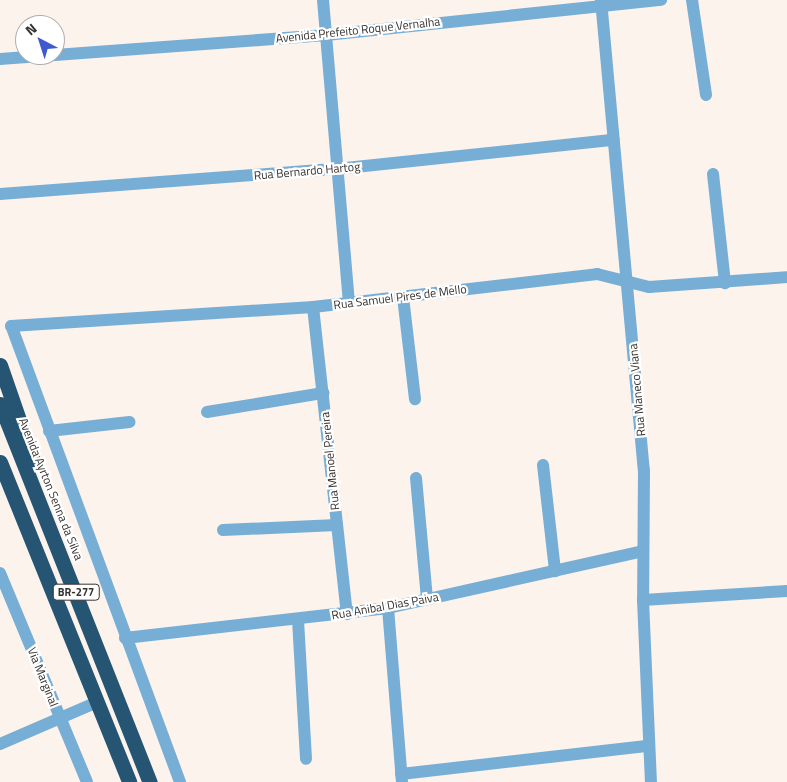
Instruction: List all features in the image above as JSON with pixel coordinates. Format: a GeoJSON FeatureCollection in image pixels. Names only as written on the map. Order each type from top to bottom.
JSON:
{"type":"FeatureCollection","features":[{"type":"Feature","properties":{"kind":"highway"},"geometry":{"type":"LineString","coordinates":[[0,365],[61,553]]}},
{"type":"Feature","properties":{"kind":"highway","name":"Avenida Ayrton Senna da Silva"},"geometry":{"type":"LineString","coordinates":[[0,404],[61,553],[150,782]]}},
{"type":"Feature","properties":{"kind":"highway","name":"BR-277"},"geometry":{"type":"LineString","coordinates":[[0,462],[129,782]]}},
{"type":"Feature","properties":{"kind":"highway"},"geometry":{"type":"LineString","coordinates":[[0,491],[43,568]]}},
{"type":"Feature","properties":{"kind":"street"},"geometry":{"type":"LineString","coordinates":[[323,0],[349,303]]}},
{"type":"Feature","properties":{"kind":"street","name":"Avenida Prefeito Roque Vernalha"},"geometry":{"type":"LineString","coordinates":[[65,54],[326,35],[601,3],[661,0]]}},
{"type":"Feature","properties":{"kind":"street"},"geometry":{"type":"LineString","coordinates":[[692,0],[706,95]]}},
{"type":"Feature","properties":{"kind":"street","name":"Rua Maneco Viana"},"geometry":{"type":"LineString","coordinates":[[601,3],[644,470],[643,600],[651,782]]}},
{"type":"Feature","properties":{"kind":"street","name":"Avenida Prefeito Roque Vernalha"},"geometry":{"type":"LineString","coordinates":[[0,59],[15,58]]}},
{"type":"Feature","properties":{"kind":"street","name":"Rua Bernardo Hartog"},"geometry":{"type":"LineString","coordinates":[[0,194],[336,169],[613,140]]}},
{"type":"Feature","properties":{"kind":"street"},"geometry":{"type":"LineString","coordinates":[[713,174],[724,283]]}},
{"type":"Feature","properties":{"kind":"street","name":"Rua Samuel Pires de Mello"},"geometry":{"type":"LineString","coordinates":[[49,431],[11,326],[313,307],[596,274],[649,287],[787,277]]}},
{"type":"Feature","properties":{"kind":"street"},"geometry":{"type":"LineString","coordinates":[[403,297],[414,399]]}},
{"type":"Feature","properties":{"kind":"street","name":"Rua Manoel Pereira"},"geometry":{"type":"LineString","coordinates":[[313,307],[347,614]]}},
{"type":"Feature","properties":{"kind":"street"},"geometry":{"type":"LineString","coordinates":[[207,412],[322,393]]}},
{"type":"Feature","properties":{"kind":"street"},"geometry":{"type":"LineString","coordinates":[[129,422],[49,431],[180,782]]}},
{"type":"Feature","properties":{"kind":"street"},"geometry":{"type":"LineString","coordinates":[[543,465],[555,570]]}},
{"type":"Feature","properties":{"kind":"street"},"geometry":{"type":"LineString","coordinates":[[416,478],[427,599]]}},
{"type":"Feature","properties":{"kind":"street"},"geometry":{"type":"LineString","coordinates":[[223,530],[337,525]]}},
{"type":"Feature","properties":{"kind":"street","name":"Rua Anibal Dias Paiva"},"geometry":{"type":"LineString","coordinates":[[125,638],[298,620],[388,608],[642,551]]}},
{"type":"Feature","properties":{"kind":"street","name":"Via Marginal"},"geometry":{"type":"LineString","coordinates":[[0,573],[87,782]]}},
{"type":"Feature","properties":{"kind":"street"},"geometry":{"type":"LineString","coordinates":[[643,600],[787,591]]}},
{"type":"Feature","properties":{"kind":"street"},"geometry":{"type":"LineString","coordinates":[[388,608],[402,778],[648,746]]}},
{"type":"Feature","properties":{"kind":"street"},"geometry":{"type":"LineString","coordinates":[[298,620],[306,759]]}},
{"type":"Feature","properties":{"kind":"street"},"geometry":{"type":"LineString","coordinates":[[0,744],[97,702]]}}]}
